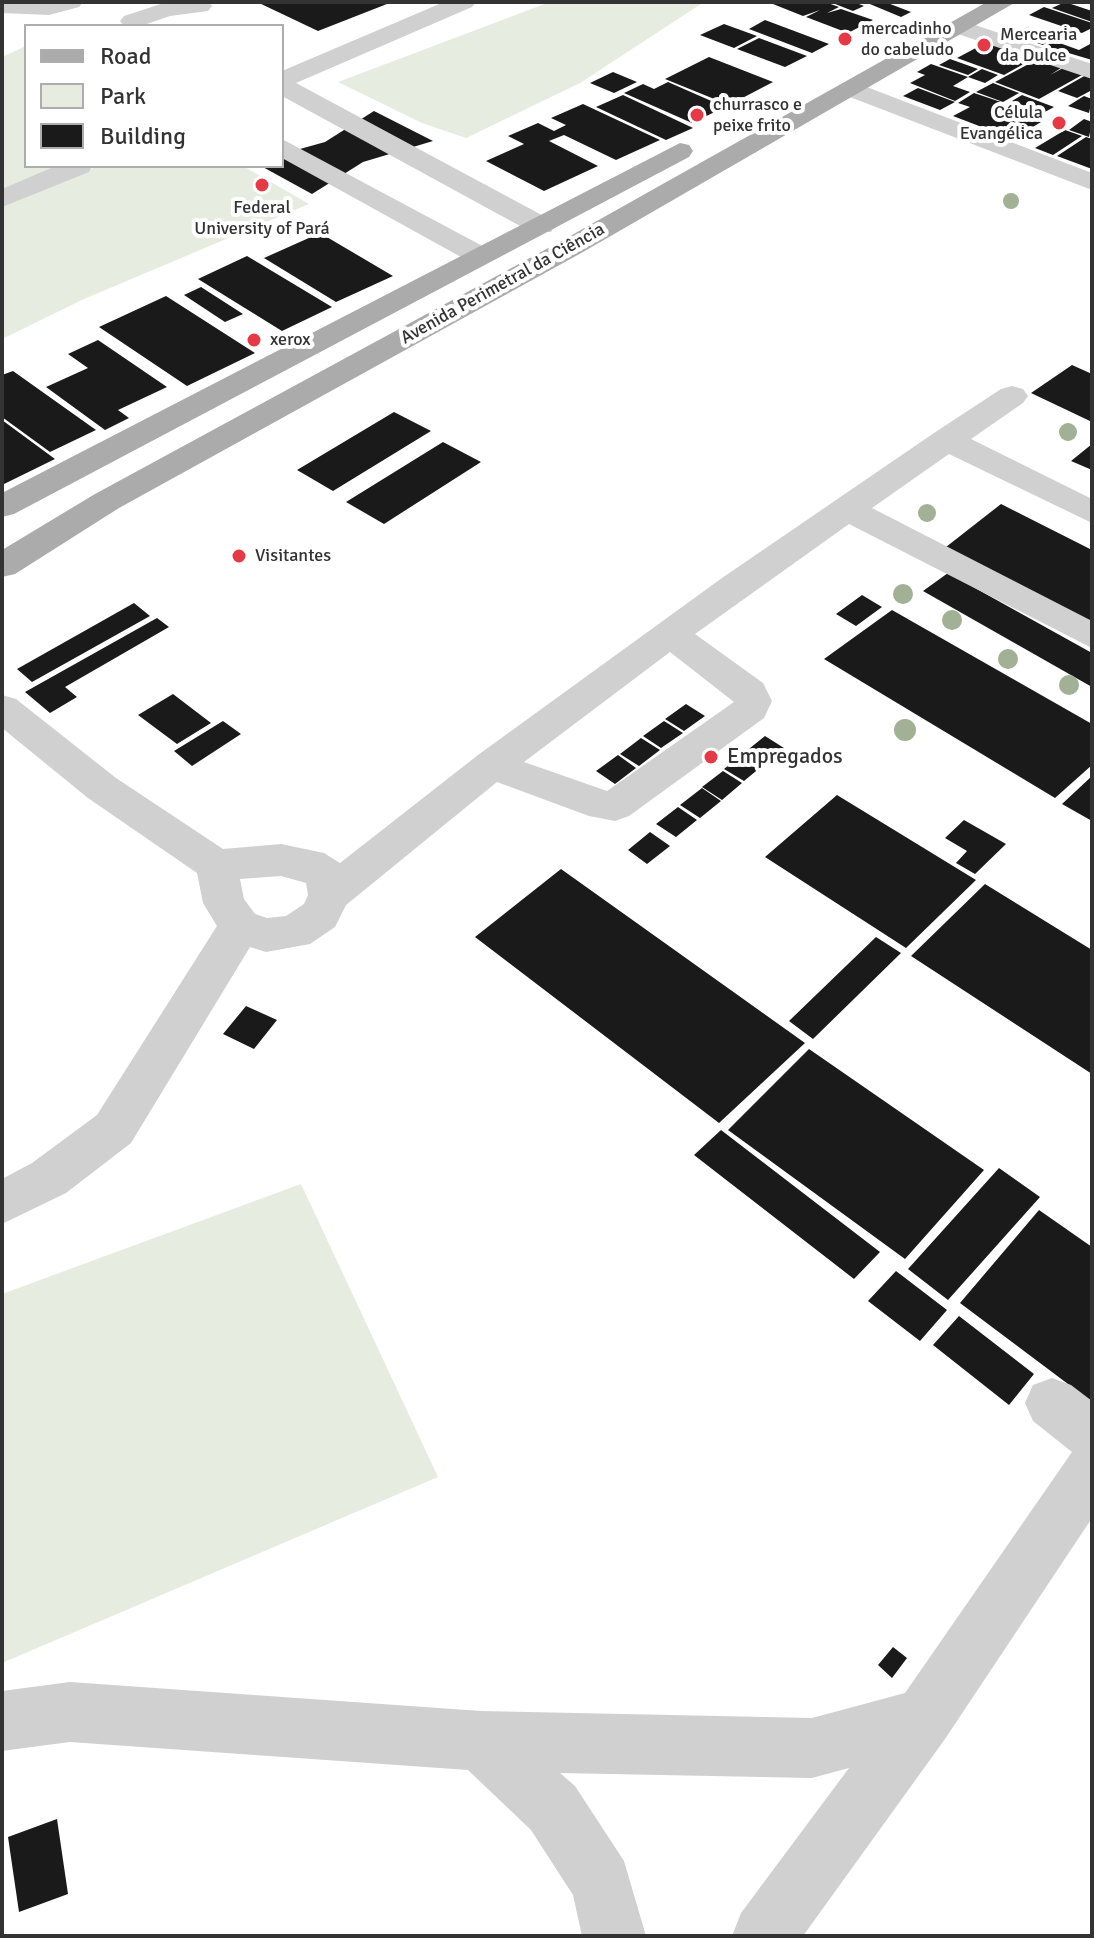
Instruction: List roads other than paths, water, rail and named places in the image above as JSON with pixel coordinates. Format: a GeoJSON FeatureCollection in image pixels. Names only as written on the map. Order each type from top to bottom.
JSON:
{"type":"FeatureCollection","features":[{"type":"Feature","properties":{"kind":"main road","name":"Avenida Perimetral da Ciência"},"geometry":{"type":"LineString","coordinates":[[729,125],[958,15],[1004,2]]}},
{"type":"Feature","properties":{"kind":"main road","name":"Avenida Perimetral da Ciência"},"geometry":{"type":"LineString","coordinates":[[2,566],[107,501],[851,89],[958,15]]}},
{"type":"Feature","properties":{"kind":"main road","name":"Avenida Perimetral da Ciência"},"geometry":{"type":"LineString","coordinates":[[2,507],[702,140]]}},
{"type":"Feature","properties":{"kind":"main road"},"geometry":{"type":"LineString","coordinates":[[325,382],[377,345],[557,239],[554,233],[541,226]]}},
{"type":"Feature","properties":{"kind":"street"},"geometry":{"type":"LineString","coordinates":[[284,79],[464,2]]}},
{"type":"Feature","properties":{"kind":"street"},"geometry":{"type":"LineString","coordinates":[[9,11],[60,5],[82,24]]}},
{"type":"Feature","properties":{"kind":"street"},"geometry":{"type":"LineString","coordinates":[[108,8],[136,24],[167,9],[200,6]]}},
{"type":"Feature","properties":{"kind":"street"},"geometry":{"type":"LineString","coordinates":[[958,15],[1092,72]]}},
{"type":"Feature","properties":{"kind":"street"},"geometry":{"type":"LineString","coordinates":[[284,87],[541,226]]}},
{"type":"Feature","properties":{"kind":"street"},"geometry":{"type":"LineString","coordinates":[[851,89],[1092,182]]}},
{"type":"Feature","properties":{"kind":"street"},"geometry":{"type":"LineString","coordinates":[[284,148],[480,256]]}},
{"type":"Feature","properties":{"kind":"street"},"geometry":{"type":"LineString","coordinates":[[2,199],[74,168]]}},
{"type":"Feature","properties":{"kind":"street"},"geometry":{"type":"LineString","coordinates":[[216,865],[224,903],[240,926],[266,935],[295,932],[320,915],[329,895],[492,765],[846,508],[1012,396]]}},
{"type":"Feature","properties":{"kind":"street"},"geometry":{"type":"LineString","coordinates":[[946,440],[1092,512]]}},
{"type":"Feature","properties":{"kind":"street"},"geometry":{"type":"LineString","coordinates":[[846,508],[1092,636]]}},
{"type":"Feature","properties":{"kind":"street"},"geometry":{"type":"LineString","coordinates":[[492,765],[603,806],[615,806],[750,709],[753,701],[750,692],[670,634]]}},
{"type":"Feature","properties":{"kind":"street"},"geometry":{"type":"LineString","coordinates":[[2,708],[102,788],[216,865],[281,860],[309,864],[326,875],[329,895]]}},
{"type":"Feature","properties":{"kind":"street"},"geometry":{"type":"LineString","coordinates":[[2,1203],[49,1178],[114,1129],[240,926]]}},
{"type":"Feature","properties":{"kind":"street"},"geometry":{"type":"LineString","coordinates":[[764,1936],[924,1718],[1092,1470]]}},
{"type":"Feature","properties":{"kind":"street"},"geometry":{"type":"LineString","coordinates":[[2,1721],[70,1712],[481,1741],[812,1748],[924,1718]]}},
{"type":"Feature","properties":{"kind":"street"},"geometry":{"type":"LineString","coordinates":[[481,1741],[553,1808],[602,1883],[614,1936]]}},
{"type":"Feature","properties":{"kind":"place","name":"mercadinho do cabeludo"},"geometry":{"type":"Point","coordinates":[845,39]}},
{"type":"Feature","properties":{"kind":"place","name":"Mercearia da Dulce"},"geometry":{"type":"Point","coordinates":[984,45]}},
{"type":"Feature","properties":{"kind":"place","name":"churrasco e peixe frito"},"geometry":{"type":"Point","coordinates":[697,115]}},
{"type":"Feature","properties":{"kind":"place","name":"Célula Evangélica"},"geometry":{"type":"Point","coordinates":[1059,123]}},
{"type":"Feature","properties":{"kind":"place","name":"Federal University of Pará"},"geometry":{"type":"Point","coordinates":[262,185]}},
{"type":"Feature","properties":{"kind":"place","name":"xerox"},"geometry":{"type":"Point","coordinates":[254,340]}},
{"type":"Feature","properties":{"kind":"place","name":"Visitantes"},"geometry":{"type":"Point","coordinates":[239,556]}},
{"type":"Feature","properties":{"kind":"place","name":"Empregados"},"geometry":{"type":"Point","coordinates":[711,757]}}]}
